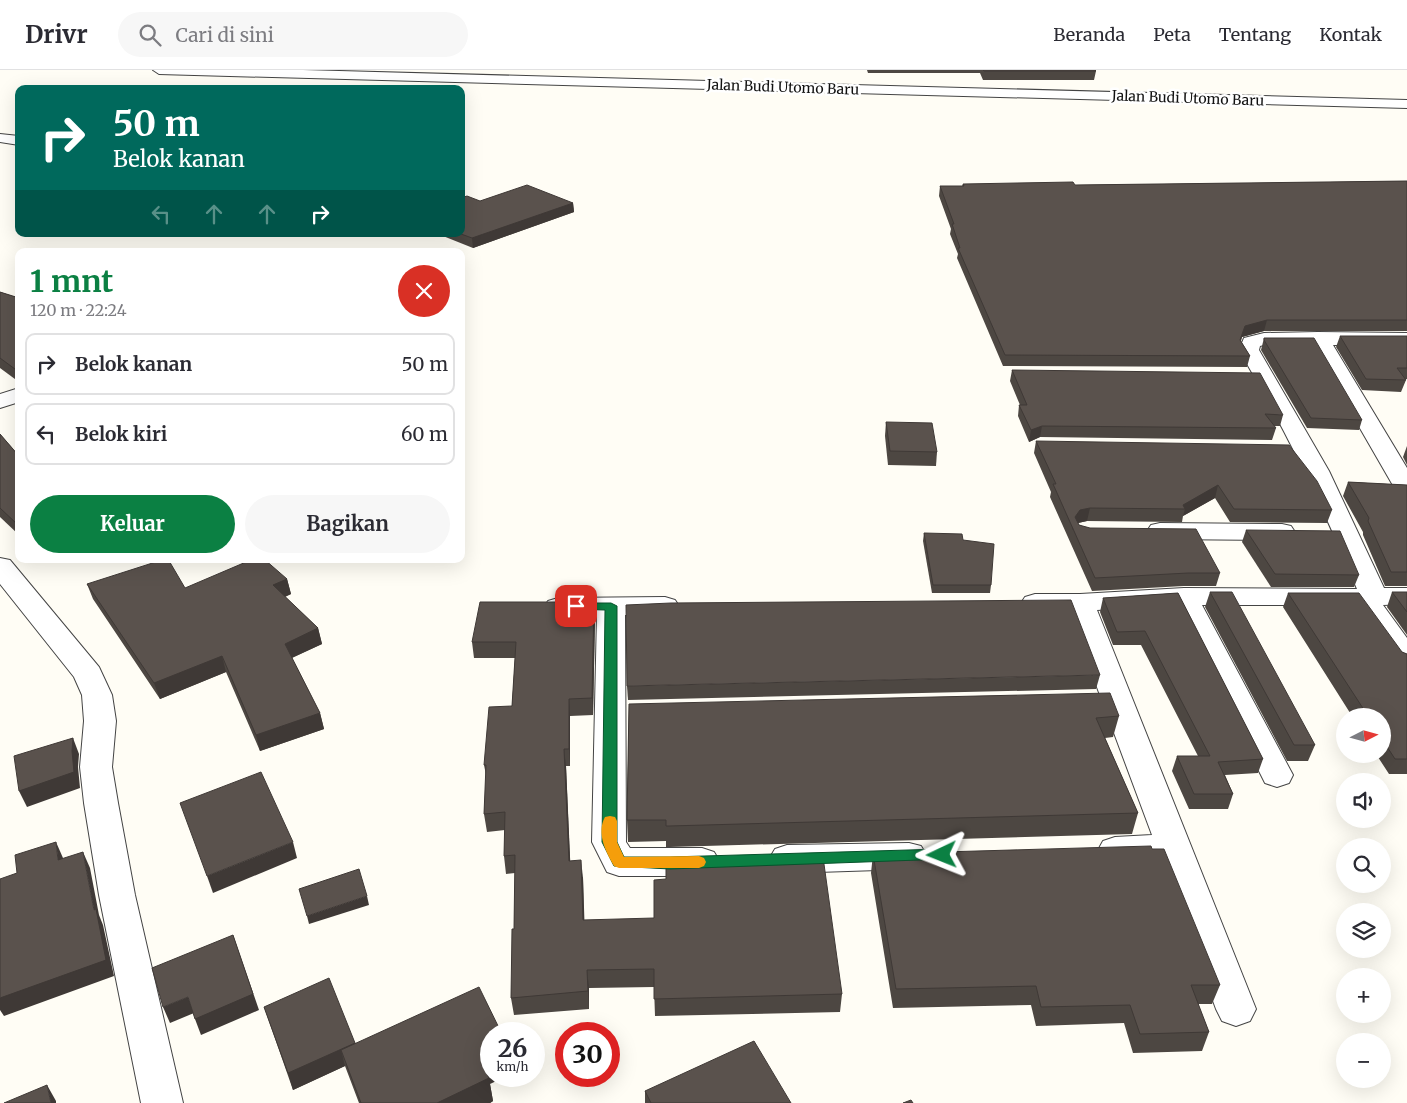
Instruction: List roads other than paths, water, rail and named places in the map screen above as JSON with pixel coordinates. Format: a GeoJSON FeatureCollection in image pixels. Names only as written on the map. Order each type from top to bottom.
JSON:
{"type":"FeatureCollection","features":[{"type":"Feature","properties":{"kind":"street","name":"Jalan Budi Utomo Baru"},"geometry":{"type":"LineString","coordinates":[[159,70],[867,83],[1407,104]]}},
{"type":"Feature","properties":{"kind":"street"},"geometry":{"type":"LineString","coordinates":[[0,138],[15,140]]}},
{"type":"Feature","properties":{"kind":"street"},"geometry":{"type":"LineString","coordinates":[[1318,338],[1407,489]]}},
{"type":"Feature","properties":{"kind":"street"},"geometry":{"type":"LineString","coordinates":[[1407,339],[1264,339],[1251,342],[1249,350],[1255,376],[1306,449],[1349,533],[1369,597],[1407,659]]}},
{"type":"Feature","properties":{"kind":"street"},"geometry":{"type":"LineString","coordinates":[[0,401],[15,396]]}},
{"type":"Feature","properties":{"kind":"street"},"geometry":{"type":"LineString","coordinates":[[1277,448],[1306,449]]}},
{"type":"Feature","properties":{"kind":"street"},"geometry":{"type":"LineString","coordinates":[[1135,531],[1349,533]]}},
{"type":"Feature","properties":{"kind":"street"},"geometry":{"type":"LineString","coordinates":[[0,566],[88,674],[97,695],[100,721],[96,766],[101,803],[117,895],[162,1103]]}},
{"type":"Feature","properties":{"kind":"street"},"geometry":{"type":"LineString","coordinates":[[1010,603],[1080,602],[1184,596],[1407,596]]}},
{"type":"Feature","properties":{"kind":"street"},"geometry":{"type":"LineString","coordinates":[[1184,596],[1277,775]]}},
{"type":"Feature","properties":{"kind":"street"},"geometry":{"type":"LineString","coordinates":[[1080,602],[1103,701],[1174,848],[1236,1009]]}},
{"type":"Feature","properties":{"kind":"street"},"geometry":{"type":"LineString","coordinates":[[611,606],[625,713],[609,842],[619,862],[744,861],[937,855]]}},
{"type":"Feature","properties":{"kind":"street"},"geometry":{"type":"LineString","coordinates":[[533,607],[691,606]]}},
{"type":"Feature","properties":{"kind":"street"},"geometry":{"type":"LineString","coordinates":[[1085,851],[1174,848]]}}]}
